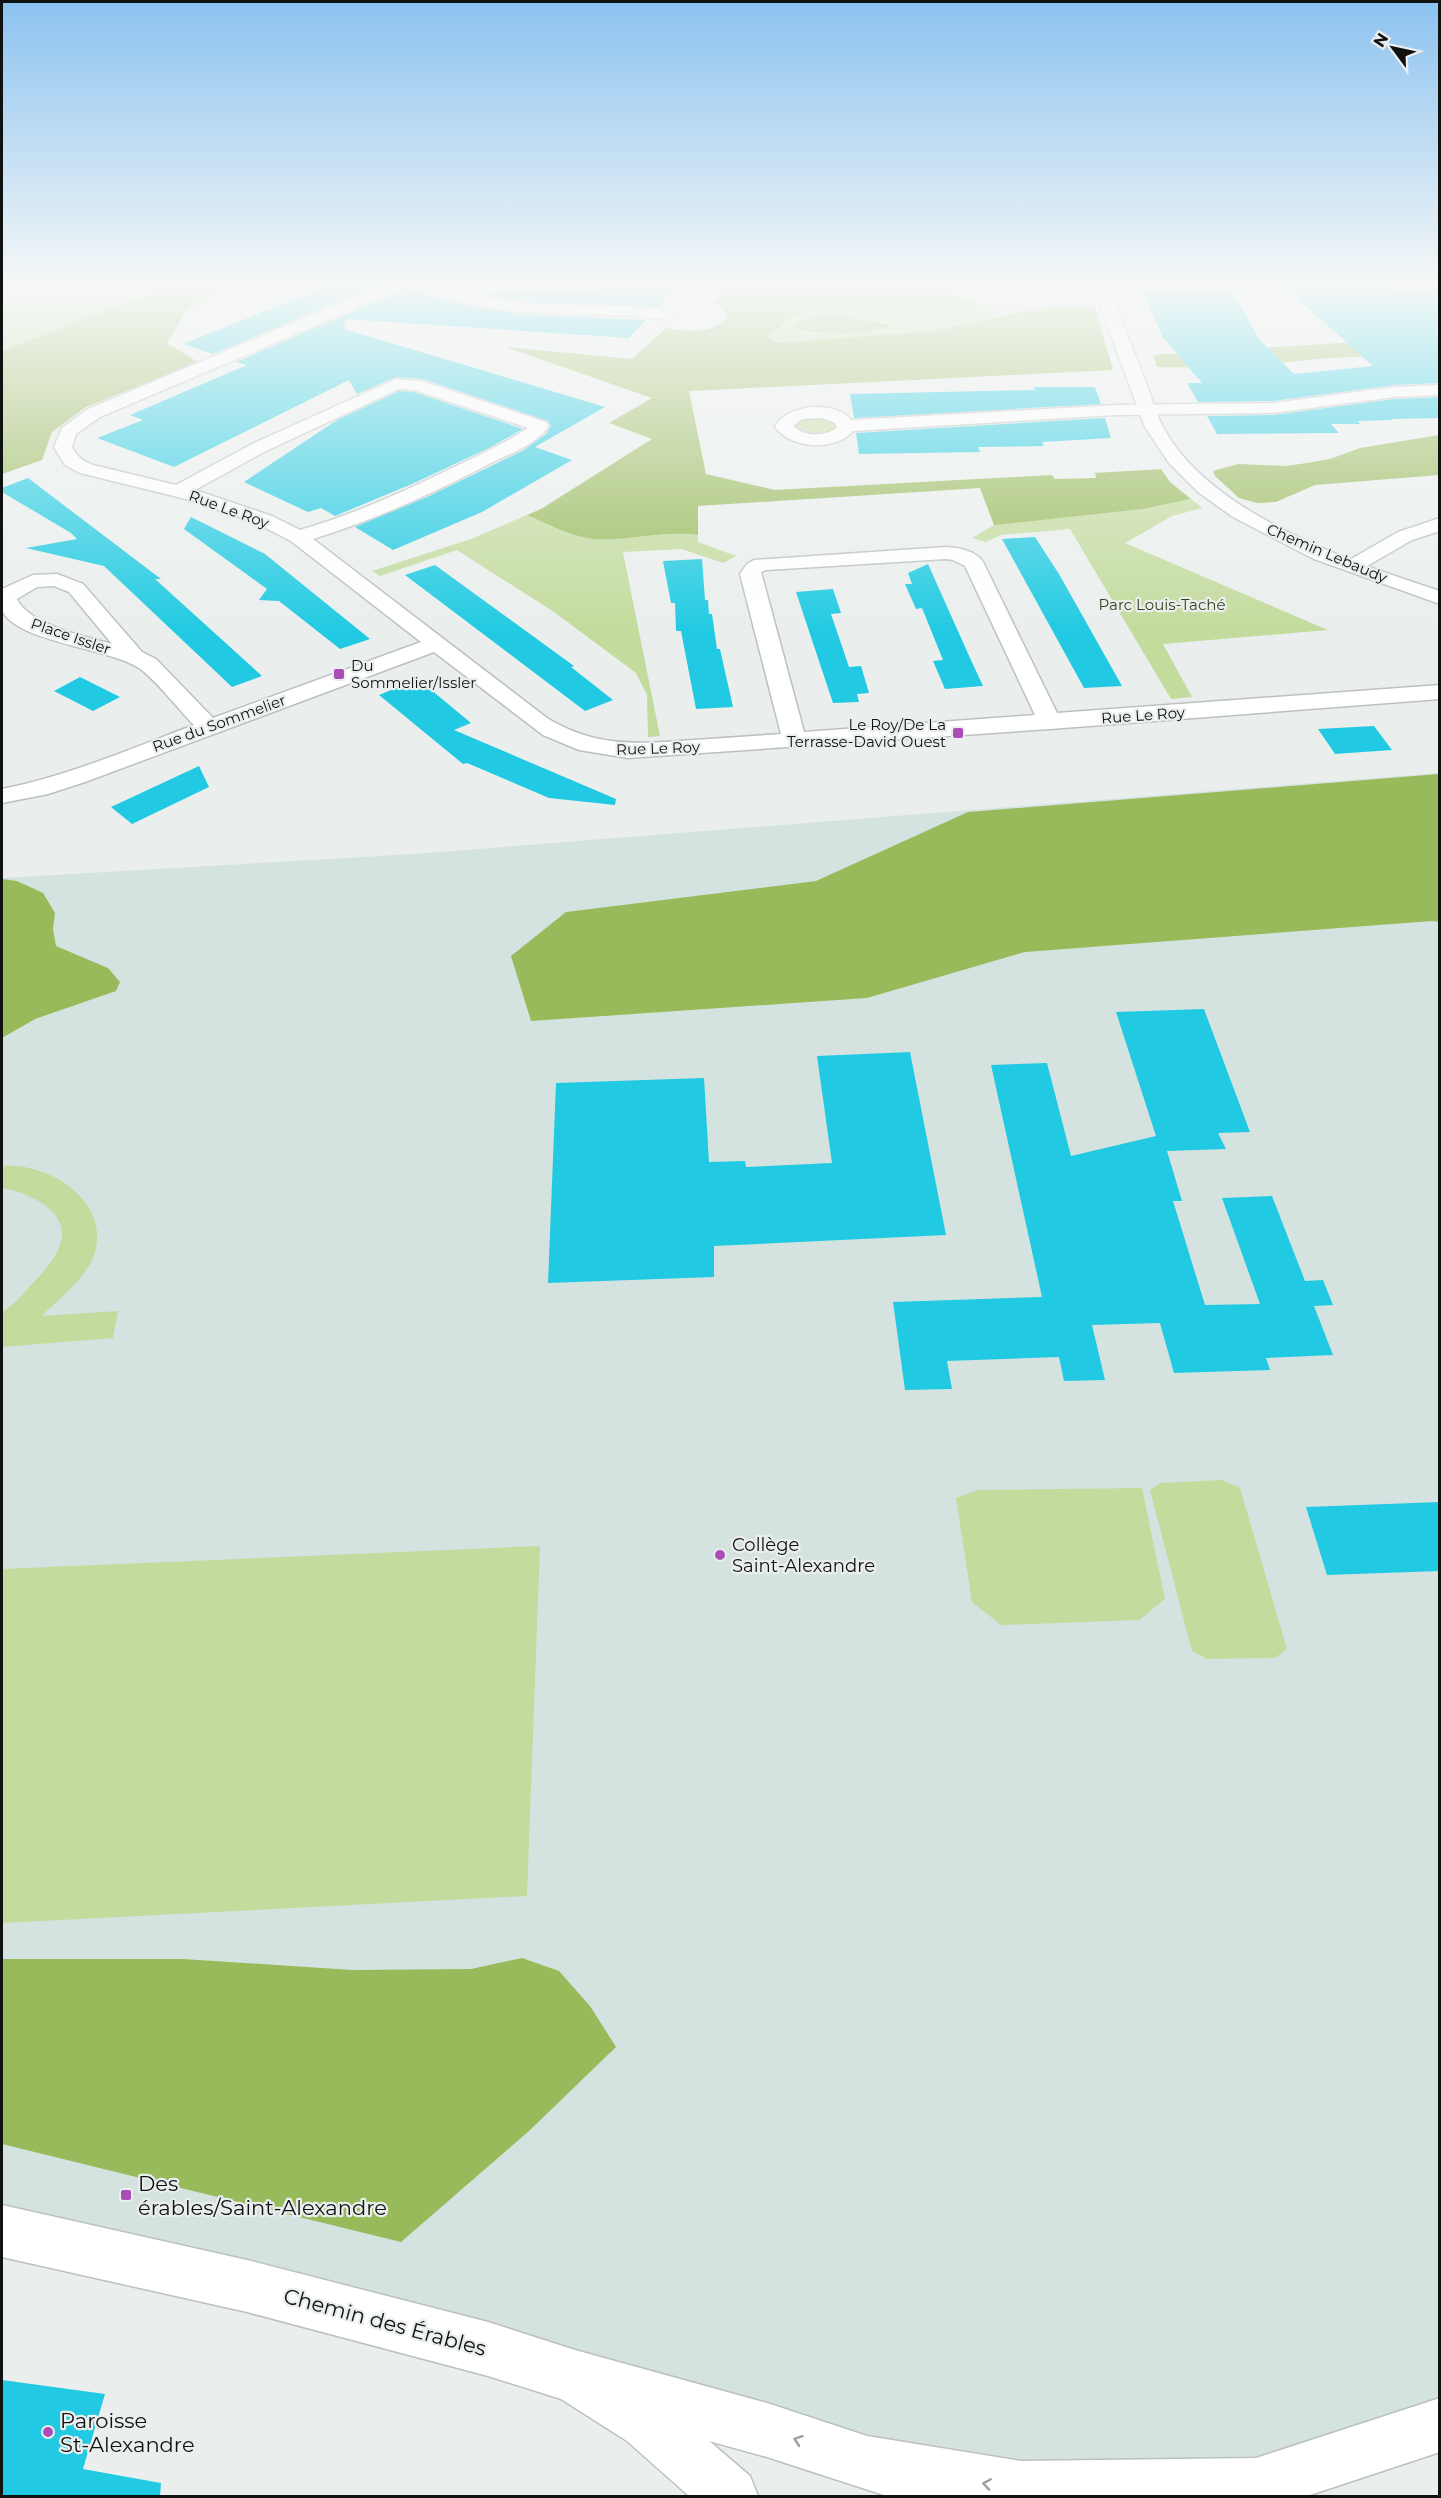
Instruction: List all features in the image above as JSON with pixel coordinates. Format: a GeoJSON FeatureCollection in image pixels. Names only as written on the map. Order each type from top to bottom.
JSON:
{"type":"FeatureCollection","features":[{"type":"Feature","properties":{"kind":"street","name":"Rue Le Roy"},"geometry":{"type":"LineString","coordinates":[[126,399],[94,412],[75,424],[63,439],[66,454],[77,465],[100,473],[179,491],[265,520],[298,537],[555,733],[583,745],[642,751],[1440,692]]}},
{"type":"Feature","properties":{"kind":"street"},"geometry":{"type":"LineString","coordinates":[[179,491],[258,448],[365,399]]}},
{"type":"Feature","properties":{"kind":"street"},"geometry":{"type":"LineString","coordinates":[[298,537],[388,505],[510,446],[536,432],[540,426],[457,399]]}},
{"type":"Feature","properties":{"kind":"street","name":"Chemin Lebaudy"},"geometry":{"type":"LineString","coordinates":[[1144,399],[1154,427],[1166,447],[1189,474],[1204,487],[1266,528],[1353,566],[1440,598]]}},
{"type":"Feature","properties":{"kind":"street"},"geometry":{"type":"LineString","coordinates":[[846,426],[1148,410],[1273,408],[1344,399]]}},
{"type":"Feature","properties":{"kind":"street"},"geometry":{"type":"LineString","coordinates":[[1353,566],[1405,536],[1440,524]]}},
{"type":"Feature","properties":{"kind":"street"},"geometry":{"type":"LineString","coordinates":[[794,740],[750,574],[761,564],[946,553],[967,557],[973,562],[1050,722]]}},
{"type":"Feature","properties":{"kind":"street","name":"Place Issler"},"geometry":{"type":"LineString","coordinates":[[134,657],[76,588],[67,583],[33,581],[10,591],[6,599],[11,610],[37,626],[134,657],[148,664],[208,726]]}},
{"type":"Feature","properties":{"kind":"street","name":"Rue du Sommelier"},"geometry":{"type":"LineString","coordinates":[[2,796],[39,789],[76,777],[208,726],[436,644]]}},
{"type":"Feature","properties":{"kind":"street","name":"Chemin des Érables"},"geometry":{"type":"LineString","coordinates":[[2,2231],[247,2286],[488,2349],[574,2377],[646,2422],[730,2496]]}},
{"type":"Feature","properties":{"kind":"street"},"geometry":{"type":"LineString","coordinates":[[574,2377],[767,2430],[888,2469],[1020,2489],[1241,2491],[1440,2426]]}},
{"type":"Feature","properties":{"kind":"shaded area","name":"Collège Saint-Alexandre"},"geometry":{"type":"Polygon","coordinates":[[[1439,773],[1439,2425],[1255,2485],[1021,2489],[2,2231],[2,878],[414,854],[1439,773]]]}},
{"type":"Feature","properties":{"kind":"green space"},"geometry":{"type":"Polygon","coordinates":[[[2,399],[107,399],[86,407],[52,432],[42,460],[2,474],[2,399]]]}},
{"type":"Feature","properties":{"kind":"green space"},"geometry":{"type":"Polygon","coordinates":[[[651,399],[691,399],[706,474],[775,490],[1052,475],[1055,479],[1096,478],[1095,473],[1161,469],[1170,482],[1191,499],[1143,509],[994,525],[980,488],[698,506],[698,535],[672,534],[609,539],[578,536],[527,515],[541,509],[652,439],[609,423],[651,399]]]}},
{"type":"Feature","properties":{"kind":"green space"},"geometry":{"type":"Polygon","coordinates":[[[821,417],[835,423],[836,429],[826,434],[816,435],[796,429],[794,426],[802,419],[821,417]]]}},
{"type":"Feature","properties":{"kind":"green space"},"geometry":{"type":"Polygon","coordinates":[[[1439,435],[1439,475],[1315,485],[1276,502],[1257,503],[1239,498],[1215,476],[1213,471],[1238,464],[1286,466],[1307,463],[1330,459],[1360,448],[1439,435]]]}},
{"type":"Feature","properties":{"kind":"green space","name":"Parc Louis-Taché"},"geometry":{"type":"Polygon","coordinates":[[[1191,499],[1203,508],[1172,516],[1125,543],[1328,630],[1163,644],[1192,697],[1171,699],[1070,529],[1001,535],[986,542],[972,538],[994,525],[1009,522],[1143,509],[1191,499]]]}},
{"type":"Feature","properties":{"kind":"green space"},"geometry":{"type":"Polygon","coordinates":[[[527,515],[561,530],[587,538],[698,535],[698,542],[736,556],[723,563],[681,549],[623,552],[660,736],[648,737],[647,695],[636,673],[554,612],[457,550],[380,576],[372,571],[471,539],[527,515]]]}},
{"type":"Feature","properties":{"kind":"green space"},"geometry":{"type":"Polygon","coordinates":[[[1439,774],[1439,922],[1025,952],[867,998],[531,1021],[511,956],[566,912],[816,881],[968,812],[1439,774]]]}},
{"type":"Feature","properties":{"kind":"green space"},"geometry":{"type":"Polygon","coordinates":[[[2,879],[17,881],[43,893],[55,913],[53,929],[56,946],[108,968],[120,982],[116,991],[35,1019],[2,1038],[2,879]]]}},
{"type":"Feature","properties":{"kind":"green space"},"geometry":{"type":"Polygon","coordinates":[[[2,1166],[20,1166],[38,1170],[71,1188],[84,1201],[93,1216],[97,1233],[95,1252],[86,1271],[42,1316],[118,1311],[113,1338],[2,1347],[2,1312],[18,1299],[50,1264],[61,1243],[62,1232],[52,1212],[40,1202],[22,1193],[2,1188],[2,1166]]]}},
{"type":"Feature","properties":{"kind":"green space"},"geometry":{"type":"Polygon","coordinates":[[[1222,1480],[1240,1488],[1287,1649],[1275,1658],[1207,1659],[1192,1651],[1150,1490],[1161,1483],[1222,1480]]]}},
{"type":"Feature","properties":{"kind":"green space"},"geometry":{"type":"Polygon","coordinates":[[[1142,1488],[1165,1599],[1139,1620],[1001,1625],[972,1602],[956,1498],[978,1490],[1142,1488]]]}},
{"type":"Feature","properties":{"kind":"green space"},"geometry":{"type":"Polygon","coordinates":[[[540,1546],[527,1896],[2,1923],[2,1569],[540,1546]]]}},
{"type":"Feature","properties":{"kind":"green space"},"geometry":{"type":"Polygon","coordinates":[[[522,1958],[559,1971],[590,2006],[616,2047],[529,2131],[401,2242],[2,2144],[2,1959],[183,1959],[352,1970],[471,1969],[522,1958]]]}},
{"type":"Feature","properties":{"kind":"building"},"geometry":{"type":"Polygon","coordinates":[[[168,399],[312,399],[174,467],[97,438],[143,420],[130,415],[168,399]]]}},
{"type":"Feature","properties":{"kind":"building"},"geometry":{"type":"Polygon","coordinates":[[[383,399],[433,399],[523,429],[489,448],[412,484],[335,516],[321,508],[308,512],[244,482],[337,420],[383,399]]]}},
{"type":"Feature","properties":{"kind":"building"},"geometry":{"type":"Polygon","coordinates":[[[481,399],[577,399],[605,407],[535,447],[572,460],[482,512],[393,550],[355,527],[427,497],[524,450],[546,434],[551,426],[548,421],[481,399]]]}},
{"type":"Feature","properties":{"kind":"building"},"geometry":{"type":"Polygon","coordinates":[[[851,399],[1099,399],[1101,404],[854,418],[851,399]]]}},
{"type":"Feature","properties":{"kind":"building"},"geometry":{"type":"Polygon","coordinates":[[[1196,399],[1291,399],[1273,401],[1198,402],[1196,399]]]}},
{"type":"Feature","properties":{"kind":"building"},"geometry":{"type":"Polygon","coordinates":[[[1394,399],[1440,399],[1440,418],[1331,424],[1339,433],[1217,434],[1207,416],[1273,415],[1394,399]]]}},
{"type":"Feature","properties":{"kind":"building"},"geometry":{"type":"Polygon","coordinates":[[[1105,418],[1111,438],[1042,442],[1044,446],[978,447],[980,452],[859,454],[856,433],[1105,418]]]}},
{"type":"Feature","properties":{"kind":"building"},"geometry":{"type":"Polygon","coordinates":[[[28,478],[161,579],[155,579],[262,676],[232,687],[104,566],[26,548],[77,539],[71,533],[2,492],[2,488],[28,478]]]}},
{"type":"Feature","properties":{"kind":"building"},"geometry":{"type":"Polygon","coordinates":[[[191,517],[265,554],[370,639],[340,649],[279,601],[259,600],[267,589],[184,529],[191,517]]]}},
{"type":"Feature","properties":{"kind":"building"},"geometry":{"type":"Polygon","coordinates":[[[1035,537],[1059,574],[1122,686],[1084,688],[1002,539],[1035,537]]]}},
{"type":"Feature","properties":{"kind":"building"},"geometry":{"type":"Polygon","coordinates":[[[702,559],[705,600],[708,600],[709,614],[712,614],[717,649],[720,649],[733,707],[696,709],[681,631],[676,631],[675,603],[671,603],[663,561],[702,559]]]}},
{"type":"Feature","properties":{"kind":"building"},"geometry":{"type":"Polygon","coordinates":[[[928,564],[983,686],[945,689],[933,661],[943,660],[922,608],[916,609],[905,584],[912,584],[908,573],[928,564]]]}},
{"type":"Feature","properties":{"kind":"building"},"geometry":{"type":"Polygon","coordinates":[[[435,565],[574,666],[571,667],[613,700],[585,711],[405,575],[435,565]]]}},
{"type":"Feature","properties":{"kind":"building"},"geometry":{"type":"Polygon","coordinates":[[[833,589],[841,613],[831,614],[849,667],[861,666],[869,693],[857,694],[859,702],[833,703],[796,592],[833,589]]]}},
{"type":"Feature","properties":{"kind":"building"},"geometry":{"type":"Polygon","coordinates":[[[80,677],[120,697],[93,711],[54,691],[80,677]]]}},
{"type":"Feature","properties":{"kind":"building"},"geometry":{"type":"Polygon","coordinates":[[[418,679],[471,723],[454,730],[616,799],[615,805],[549,798],[467,763],[463,764],[379,695],[418,679]]]}},
{"type":"Feature","properties":{"kind":"building"},"geometry":{"type":"Polygon","coordinates":[[[1374,726],[1392,750],[1335,754],[1318,729],[1374,726]]]}},
{"type":"Feature","properties":{"kind":"building"},"geometry":{"type":"Polygon","coordinates":[[[199,766],[209,787],[132,824],[111,807],[199,766]]]}},
{"type":"Feature","properties":{"kind":"building"},"geometry":{"type":"Polygon","coordinates":[[[1204,1009],[1250,1132],[1218,1133],[1226,1149],[1167,1151],[1182,1201],[1173,1201],[1205,1305],[1260,1304],[1222,1198],[1272,1196],[1305,1281],[1323,1280],[1333,1305],[1314,1306],[1333,1355],[1266,1358],[1270,1370],[1174,1373],[1160,1323],[1092,1325],[1105,1380],[1064,1381],[1059,1357],[947,1361],[952,1389],[905,1390],[893,1302],[1042,1297],[991,1065],[1047,1063],[1071,1156],[1156,1136],[1116,1012],[1204,1009]]]}},
{"type":"Feature","properties":{"kind":"building"},"geometry":{"type":"Polygon","coordinates":[[[910,1052],[946,1235],[714,1246],[714,1277],[548,1283],[556,1083],[704,1078],[709,1162],[745,1161],[746,1167],[832,1163],[817,1056],[910,1052]]]}},
{"type":"Feature","properties":{"kind":"building"},"geometry":{"type":"Polygon","coordinates":[[[1440,1502],[1440,1571],[1327,1575],[1306,1507],[1440,1502]]]}},
{"type":"Feature","properties":{"kind":"building","name":"Paroisse St-Alexandre"},"geometry":{"type":"Polygon","coordinates":[[[2,2380],[105,2394],[83,2469],[161,2483],[160,2496],[2,2496],[2,2380]]]}},
{"type":"Feature","properties":{"kind":"place","name":"Du Sommelier/Issler"},"geometry":{"type":"Point","coordinates":[339,674]}},
{"type":"Feature","properties":{"kind":"place","name":"Le Roy/De La Terrasse-David Ouest"},"geometry":{"type":"Point","coordinates":[958,733]}},
{"type":"Feature","properties":{"kind":"place","name":"Collège Saint-Alexandre"},"geometry":{"type":"Point","coordinates":[720,1555]}},
{"type":"Feature","properties":{"kind":"place","name":"Des érables/Saint-Alexandre"},"geometry":{"type":"Point","coordinates":[126,2195]}},
{"type":"Feature","properties":{"kind":"place","name":"Paroisse St-Alexandre"},"geometry":{"type":"Point","coordinates":[48,2432]}}]}
